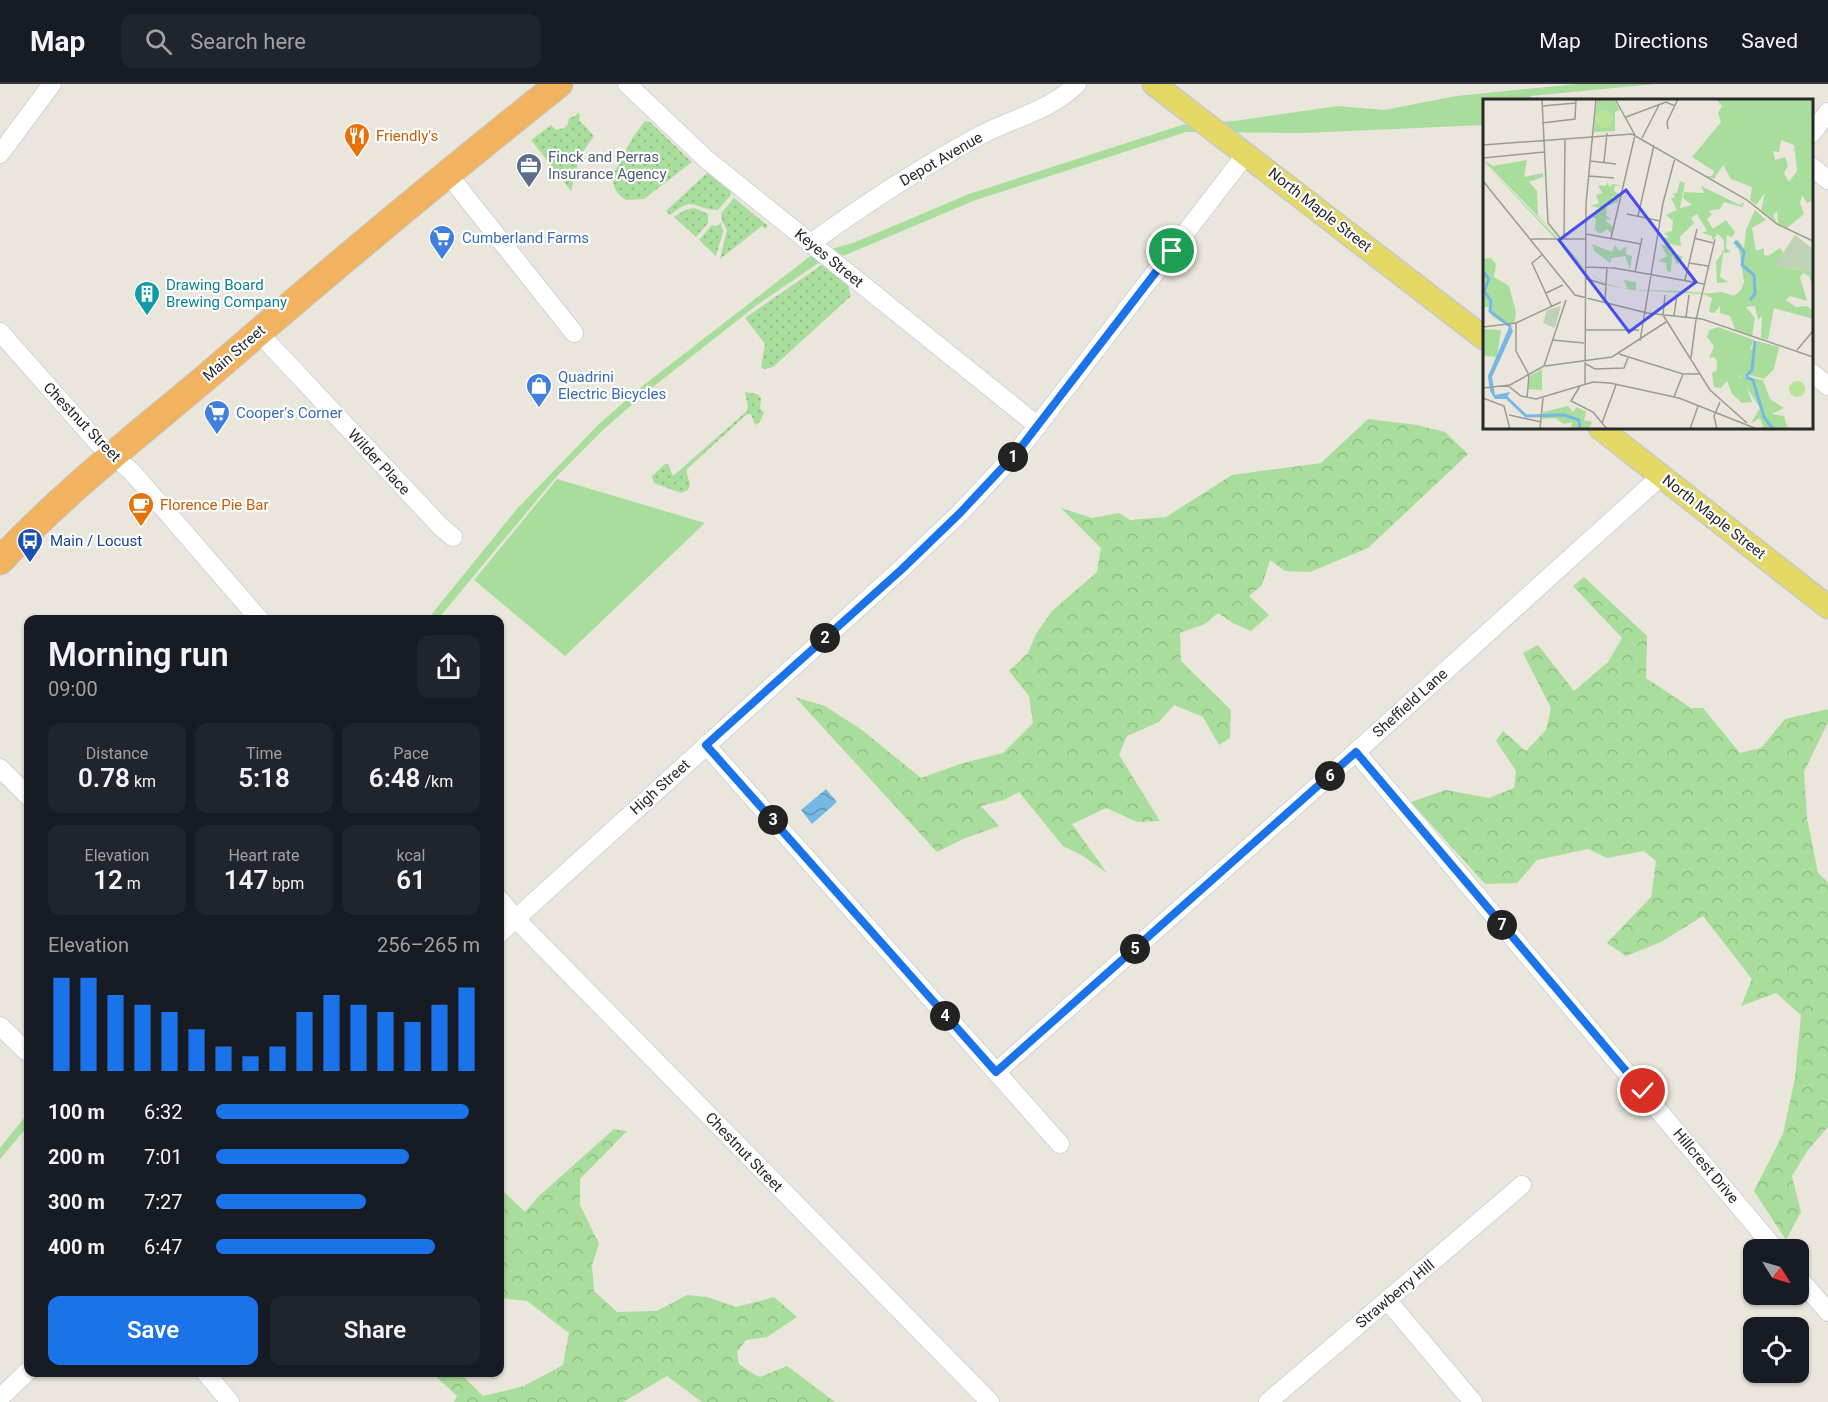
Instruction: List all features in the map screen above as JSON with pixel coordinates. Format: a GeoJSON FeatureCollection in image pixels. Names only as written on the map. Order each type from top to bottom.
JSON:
{"type":"FeatureCollection","features":[{"type":"Feature","properties":{"kind":"highway","name":"Main Street"},"geometry":{"type":"LineString","coordinates":[[0,561],[67,496],[258,332],[447,173],[559,84]]}},
{"type":"Feature","properties":{"kind":"main road","name":"North Maple Street"},"geometry":{"type":"LineString","coordinates":[[1154,84],[1483,336]]}},
{"type":"Feature","properties":{"kind":"main road","name":"North Maple Street"},"geometry":{"type":"LineString","coordinates":[[1601,429],[1828,607]]}},
{"type":"Feature","properties":{"kind":"street"},"geometry":{"type":"LineString","coordinates":[[0,154],[52,84]]}},
{"type":"Feature","properties":{"kind":"street","name":"Keyes Street"},"geometry":{"type":"LineString","coordinates":[[627,84],[706,159],[1038,426]]}},
{"type":"Feature","properties":{"kind":"street","name":"Depot Avenue"},"geometry":{"type":"LineString","coordinates":[[810,243],[950,152],[984,133],[1039,111],[1064,96],[1077,84]]}},
{"type":"Feature","properties":{"kind":"street","name":"High Street"},"geometry":{"type":"LineString","coordinates":[[504,929],[901,570],[998,475],[1246,154]]}},
{"type":"Feature","properties":{"kind":"street"},"geometry":{"type":"LineString","coordinates":[[1813,167],[1828,180]]}},
{"type":"Feature","properties":{"kind":"street"},"geometry":{"type":"LineString","coordinates":[[447,173],[574,333]]}},
{"type":"Feature","properties":{"kind":"street","name":"Chestnut Street"},"geometry":{"type":"LineString","coordinates":[[0,332],[98,443],[132,472],[256,615]]}},
{"type":"Feature","properties":{"kind":"street","name":"Wilder Place"},"geometry":{"type":"LineString","coordinates":[[258,332],[441,527],[453,537]]}},
{"type":"Feature","properties":{"kind":"street"},"geometry":{"type":"LineString","coordinates":[[1813,375],[1828,386]]}},
{"type":"Feature","properties":{"kind":"street","name":"Sheffield Lane"},"geometry":{"type":"LineString","coordinates":[[996,1072],[1356,752],[1661,476]]}},
{"type":"Feature","properties":{"kind":"street"},"geometry":{"type":"LineString","coordinates":[[706,745],[1060,1144]]}},
{"type":"Feature","properties":{"kind":"street","name":"Hillcrest Drive"},"geometry":{"type":"LineString","coordinates":[[1356,752],[1767,1239]]}},
{"type":"Feature","properties":{"kind":"street"},"geometry":{"type":"LineString","coordinates":[[0,768],[24,792]]}},
{"type":"Feature","properties":{"kind":"street","name":"Chestnut Street"},"geometry":{"type":"LineString","coordinates":[[504,905],[990,1402]]}},
{"type":"Feature","properties":{"kind":"street"},"geometry":{"type":"LineString","coordinates":[[0,1026],[24,1049]]}},
{"type":"Feature","properties":{"kind":"street","name":"Strawberry Hill"},"geometry":{"type":"LineString","coordinates":[[1268,1402],[1522,1185]]}},
{"type":"Feature","properties":{"kind":"street"},"geometry":{"type":"LineString","coordinates":[[1809,1289],[1828,1312]]}},
{"type":"Feature","properties":{"kind":"street"},"geometry":{"type":"LineString","coordinates":[[1387,1300],[1473,1402]]}},
{"type":"Feature","properties":{"kind":"street"},"geometry":{"type":"LineString","coordinates":[[0,1398],[24,1375]]}},
{"type":"Feature","properties":{"kind":"street"},"geometry":{"type":"LineString","coordinates":[[209,1377],[230,1402]]}},
{"type":"Feature","properties":{"kind":"green space"},"geometry":{"type":"Polygon","coordinates":[[[1577,84],[1655,84],[1531,96],[1530,99],[1483,99],[1483,125],[1304,133],[1186,132],[973,201],[848,254],[817,264],[757,305],[644,394],[603,430],[556,477],[441,615],[431,615],[516,510],[599,424],[640,388],[813,254],[853,243],[969,194],[1182,125],[1234,121],[1338,106],[1384,110],[1456,96],[1577,84]]]}},
{"type":"Feature","properties":{"kind":"green space"},"geometry":{"type":"Polygon","coordinates":[[[578,112],[579,120],[594,136],[580,156],[571,191],[531,140],[551,125],[556,130],[564,128],[569,118],[576,116],[578,112]]]}},
{"type":"Feature","properties":{"kind":"green space"},"geometry":{"type":"Polygon","coordinates":[[[645,121],[650,122],[692,162],[644,199],[626,200],[615,189],[614,173],[633,137],[645,121]]]}},
{"type":"Feature","properties":{"kind":"green space"},"geometry":{"type":"Polygon","coordinates":[[[707,173],[730,189],[731,195],[718,210],[690,204],[670,215],[666,211],[707,173]]]}},
{"type":"Feature","properties":{"kind":"green space"},"geometry":{"type":"Polygon","coordinates":[[[734,198],[768,226],[765,229],[762,226],[720,259],[727,230],[721,213],[734,198]]]}},
{"type":"Feature","properties":{"kind":"green space"},"geometry":{"type":"Polygon","coordinates":[[[695,208],[708,214],[708,223],[696,237],[674,217],[685,210],[695,208]]]}},
{"type":"Feature","properties":{"kind":"green space"},"geometry":{"type":"Polygon","coordinates":[[[721,223],[723,232],[716,256],[699,240],[712,225],[717,226],[721,223]]]}},
{"type":"Feature","properties":{"kind":"green space"},"geometry":{"type":"Polygon","coordinates":[[[823,264],[847,283],[851,296],[773,367],[764,369],[761,367],[765,344],[745,318],[823,264]]]}},
{"type":"Feature","properties":{"kind":"green space"},"geometry":{"type":"Polygon","coordinates":[[[745,392],[757,394],[761,398],[760,408],[764,413],[760,422],[755,425],[751,414],[747,414],[686,470],[690,485],[688,490],[681,493],[654,483],[652,476],[665,464],[668,464],[673,476],[747,411],[745,392]]]}},
{"type":"Feature","properties":{"kind":"green space"},"geometry":{"type":"Polygon","coordinates":[[[1368,419],[1417,425],[1445,432],[1468,454],[1368,548],[1310,572],[1285,571],[1270,560],[1262,585],[1249,596],[1269,615],[1251,631],[1218,613],[1205,624],[1180,633],[1181,661],[1231,710],[1230,738],[1219,745],[1203,717],[1174,705],[1159,722],[1127,736],[1119,755],[1160,821],[1137,822],[1106,808],[1072,824],[1107,873],[1083,856],[1063,846],[1019,792],[1004,800],[981,806],[999,826],[963,839],[937,852],[795,697],[825,706],[862,730],[921,778],[963,763],[1003,753],[1033,723],[1029,696],[1009,671],[1028,653],[1036,634],[1052,611],[1097,572],[1101,548],[1061,508],[1092,518],[1119,513],[1130,520],[1166,517],[1232,475],[1321,463],[1368,419]]]}},
{"type":"Feature","properties":{"kind":"green space"},"geometry":{"type":"Polygon","coordinates":[[[557,479],[705,523],[565,656],[474,580],[557,479]]]}},
{"type":"Feature","properties":{"kind":"green space"},"geometry":{"type":"Polygon","coordinates":[[[1584,577],[1647,636],[1646,678],[1691,708],[1703,708],[1740,753],[1761,748],[1785,719],[1828,709],[1828,722],[1804,772],[1807,818],[1818,873],[1828,882],[1828,1127],[1808,1150],[1792,1176],[1801,1212],[1787,1239],[1754,1191],[1783,1134],[1795,1078],[1801,1015],[1776,993],[1741,1006],[1752,979],[1703,916],[1661,942],[1626,956],[1607,943],[1651,897],[1656,861],[1644,851],[1607,858],[1588,849],[1537,860],[1517,883],[1485,884],[1411,802],[1446,790],[1489,798],[1514,788],[1516,771],[1496,741],[1503,731],[1526,751],[1546,730],[1551,708],[1523,653],[1538,645],[1574,691],[1608,662],[1622,638],[1573,586],[1584,577]]]}},
{"type":"Feature","properties":{"kind":"green space"},"geometry":{"type":"Polygon","coordinates":[[[24,1118],[24,1131],[0,1159],[0,1148],[24,1118]]]}},
{"type":"Feature","properties":{"kind":"green space"},"geometry":{"type":"Polygon","coordinates":[[[614,1129],[627,1131],[580,1179],[580,1205],[599,1244],[592,1265],[594,1291],[617,1312],[657,1311],[687,1295],[707,1297],[736,1307],[774,1297],[797,1317],[767,1337],[746,1340],[737,1352],[739,1364],[760,1377],[787,1366],[835,1402],[702,1402],[667,1376],[623,1402],[454,1402],[457,1396],[436,1377],[464,1377],[483,1396],[524,1386],[563,1365],[569,1333],[527,1301],[504,1298],[504,1192],[525,1212],[540,1195],[614,1129]]]}},
{"type":"Feature","properties":{"kind":"water"},"geometry":{"type":"Polygon","coordinates":[[[826,789],[837,802],[812,824],[801,810],[826,789]]]}},
{"type":"Feature","properties":{"kind":"place","name":"Friendly's"},"geometry":{"type":"Point","coordinates":[357,159]}},
{"type":"Feature","properties":{"kind":"place","name":"Finck and Perras Insurance Agency"},"geometry":{"type":"Point","coordinates":[529,189]}},
{"type":"Feature","properties":{"kind":"place","name":"Cumberland Farms"},"geometry":{"type":"Point","coordinates":[442,261]}},
{"type":"Feature","properties":{"kind":"place","name":"Drawing Board Brewing Company"},"geometry":{"type":"Point","coordinates":[147,317]}},
{"type":"Feature","properties":{"kind":"place","name":"Quadrini Electric Bicycles"},"geometry":{"type":"Point","coordinates":[539,409]}},
{"type":"Feature","properties":{"kind":"place","name":"Cooper's Corner"},"geometry":{"type":"Point","coordinates":[217,436]}},
{"type":"Feature","properties":{"kind":"place","name":"Florence Pie Bar"},"geometry":{"type":"Point","coordinates":[141,528]}},
{"type":"Feature","properties":{"kind":"place","name":"Main / Locust"},"geometry":{"type":"Point","coordinates":[30,564]}},
{"type":"Feature","properties":{"kind":"route"},"geometry":{"type":"LineString","coordinates":[[1172,251],[998,475],[901,570],[706,745],[996,1072],[1356,752],[1643,1091]]}}]}
